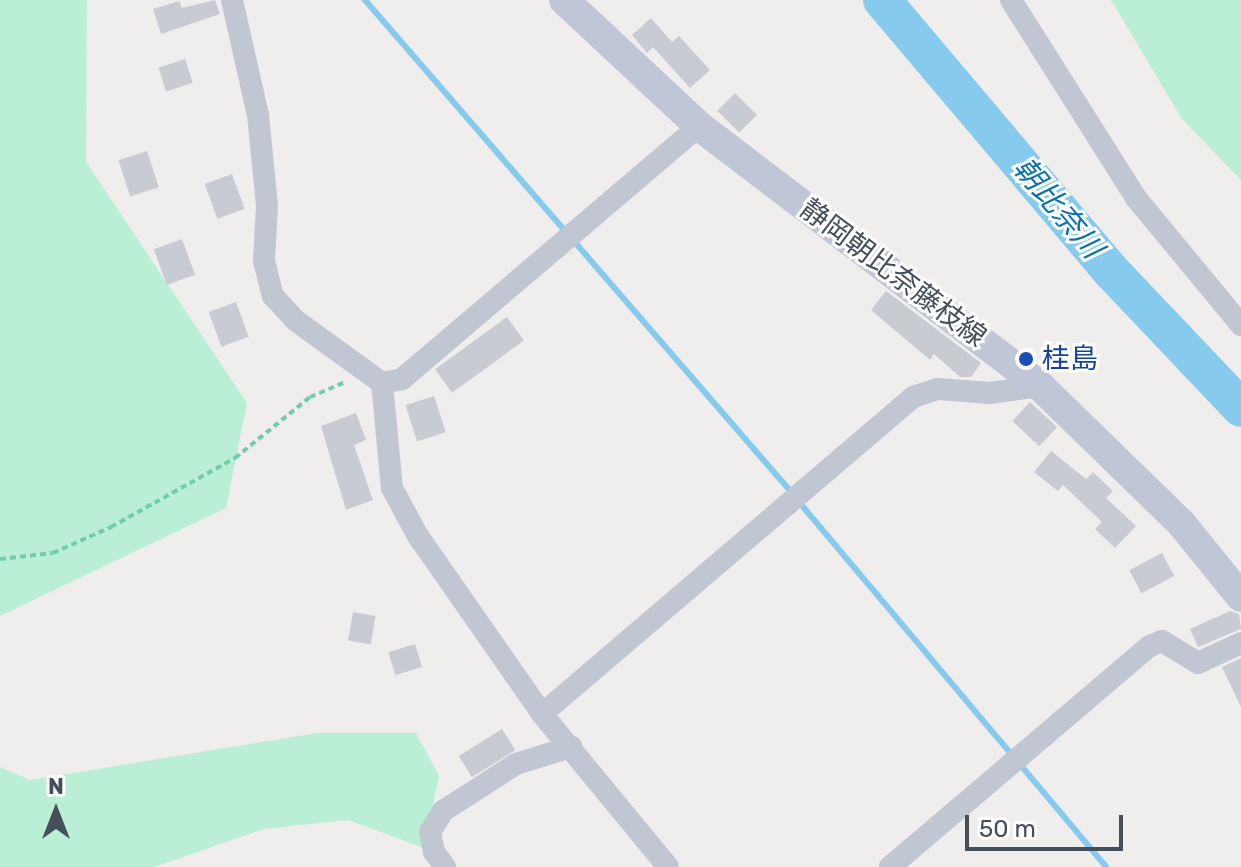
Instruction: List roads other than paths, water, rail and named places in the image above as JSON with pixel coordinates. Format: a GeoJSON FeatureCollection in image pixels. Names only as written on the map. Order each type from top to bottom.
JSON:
{"type":"FeatureCollection","features":[{"type":"Feature","properties":{"kind":"main road","name":"静岡朝比奈藤枝線"},"geometry":{"type":"LineString","coordinates":[[564,0],[699,126],[1040,386],[1181,523],[1241,597]]}},
{"type":"Feature","properties":{"kind":"street"},"geometry":{"type":"LineString","coordinates":[[232,0],[258,115],[267,205],[264,261],[273,296],[295,320],[375,378],[402,379],[699,126]]}},
{"type":"Feature","properties":{"kind":"street"},"geometry":{"type":"LineString","coordinates":[[1011,0],[1136,198],[1241,325]]}},
{"type":"Feature","properties":{"kind":"street"},"geometry":{"type":"LineString","coordinates":[[375,378],[392,488],[432,557],[542,714],[668,867]]}},
{"type":"Feature","properties":{"kind":"street"},"geometry":{"type":"LineString","coordinates":[[542,714],[913,397],[938,389],[990,393],[1040,386]]}},
{"type":"Feature","properties":{"kind":"street"},"geometry":{"type":"LineString","coordinates":[[890,867],[1150,646],[1162,641],[1198,663],[1241,643]]}},
{"type":"Feature","properties":{"kind":"street"},"geometry":{"type":"LineString","coordinates":[[445,867],[434,852],[430,832],[443,811],[516,764],[571,747]]}},
{"type":"Feature","properties":{"kind":"waterway"},"geometry":{"type":"LineString","coordinates":[[365,0],[792,493]]}},
{"type":"Feature","properties":{"kind":"waterway","name":"朝比奈川"},"geometry":{"type":"LineString","coordinates":[[882,0],[1112,272],[1241,408]]}},
{"type":"Feature","properties":{"kind":"waterway"},"geometry":{"type":"LineString","coordinates":[[799,502],[1106,867]]}},
{"type":"Feature","properties":{"kind":"place","name":"桂島"},"geometry":{"type":"Point","coordinates":[1026,359]}}]}
